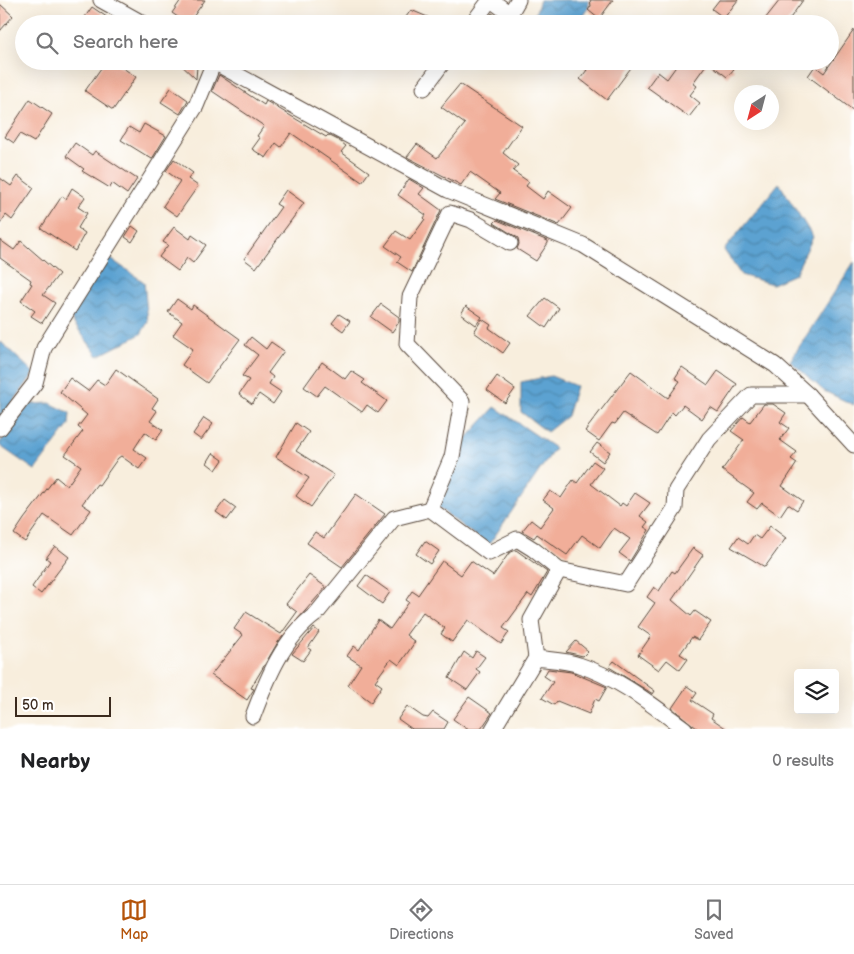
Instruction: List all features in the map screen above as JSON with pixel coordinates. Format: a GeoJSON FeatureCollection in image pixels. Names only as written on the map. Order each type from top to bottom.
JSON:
{"type":"FeatureCollection","features":[{"type":"Feature","properties":{"kind":"street"},"geometry":{"type":"LineString","coordinates":[[101,0],[128,15]]}},
{"type":"Feature","properties":{"kind":"street"},"geometry":{"type":"LineString","coordinates":[[479,15],[490,0],[510,14],[518,0]]}},
{"type":"Feature","properties":{"kind":"street"},"geometry":{"type":"LineString","coordinates":[[0,428],[35,383],[44,348],[196,106],[210,70]]}},
{"type":"Feature","properties":{"kind":"street"},"geometry":{"type":"LineString","coordinates":[[228,70],[448,190],[583,245],[775,365],[808,395],[854,445]]}},
{"type":"Feature","properties":{"kind":"street"},"geometry":{"type":"LineString","coordinates":[[424,88],[437,70]]}},
{"type":"Feature","properties":{"kind":"street"},"geometry":{"type":"LineString","coordinates":[[430,509],[452,457],[462,401],[407,344],[410,297],[450,213],[471,220],[510,242]]}},
{"type":"Feature","properties":{"kind":"street"},"geometry":{"type":"LineString","coordinates":[[430,509],[489,553],[517,539],[533,548],[559,570],[626,584],[675,508],[676,490],[705,446],[751,395],[808,395]]}},
{"type":"Feature","properties":{"kind":"street"},"geometry":{"type":"LineString","coordinates":[[253,716],[270,671],[304,623],[316,614],[394,518],[430,509]]}},
{"type":"Feature","properties":{"kind":"street"},"geometry":{"type":"LineString","coordinates":[[493,729],[536,658],[531,620],[559,570]]}},
{"type":"Feature","properties":{"kind":"street"},"geometry":{"type":"LineString","coordinates":[[536,658],[576,664],[600,672],[626,687],[686,729]]}},
{"type":"Feature","properties":{"kind":"water"},"geometry":{"type":"Polygon","coordinates":[[[540,0],[588,0],[589,6],[584,15],[535,15],[540,0]]]}},
{"type":"Feature","properties":{"kind":"water"},"geometry":{"type":"Polygon","coordinates":[[[779,183],[813,237],[795,274],[772,284],[741,275],[724,250],[779,183]]]}},
{"type":"Feature","properties":{"kind":"water"},"geometry":{"type":"Polygon","coordinates":[[[108,257],[144,282],[148,322],[141,334],[98,356],[69,317],[108,257]]]}},
{"type":"Feature","properties":{"kind":"water"},"geometry":{"type":"Polygon","coordinates":[[[854,262],[854,405],[824,391],[790,361],[854,262]]]}},
{"type":"Feature","properties":{"kind":"water"},"geometry":{"type":"Polygon","coordinates":[[[0,343],[34,373],[0,421],[0,343]]]}},
{"type":"Feature","properties":{"kind":"water"},"geometry":{"type":"Polygon","coordinates":[[[551,376],[576,386],[567,416],[547,432],[521,412],[521,382],[551,376]]]}},
{"type":"Feature","properties":{"kind":"water"},"geometry":{"type":"Polygon","coordinates":[[[50,403],[70,413],[69,425],[35,470],[0,446],[0,442],[30,404],[50,403]]]}},
{"type":"Feature","properties":{"kind":"water"},"geometry":{"type":"Polygon","coordinates":[[[495,407],[555,448],[488,546],[435,505],[465,440],[495,407]]]}},
{"type":"Feature","properties":{"kind":"building"},"geometry":{"type":"Polygon","coordinates":[[[181,0],[205,0],[194,15],[175,15],[172,13],[181,0]]]}},
{"type":"Feature","properties":{"kind":"building"},"geometry":{"type":"Polygon","coordinates":[[[590,0],[613,0],[602,15],[594,15],[588,10],[591,6],[590,0]]]}},
{"type":"Feature","properties":{"kind":"building"},"geometry":{"type":"Polygon","coordinates":[[[719,0],[738,0],[726,15],[720,15],[712,9],[719,0]]]}},
{"type":"Feature","properties":{"kind":"building"},"geometry":{"type":"Polygon","coordinates":[[[780,0],[803,0],[792,15],[768,15],[780,0]]]}},
{"type":"Feature","properties":{"kind":"building"},"geometry":{"type":"Polygon","coordinates":[[[0,4],[13,16],[0,31],[0,4]]]}},
{"type":"Feature","properties":{"kind":"building"},"geometry":{"type":"Polygon","coordinates":[[[92,7],[104,15],[86,15],[92,7]]]}},
{"type":"Feature","properties":{"kind":"building"},"geometry":{"type":"Polygon","coordinates":[[[411,10],[423,15],[407,15],[411,10]]]}},
{"type":"Feature","properties":{"kind":"building"},"geometry":{"type":"Polygon","coordinates":[[[854,30],[854,111],[808,76],[812,70],[820,70],[824,73],[826,70],[839,70],[839,52],[854,30]]]}},
{"type":"Feature","properties":{"kind":"building"},"geometry":{"type":"Polygon","coordinates":[[[100,70],[126,70],[136,77],[113,110],[85,91],[100,70]]]}},
{"type":"Feature","properties":{"kind":"building"},"geometry":{"type":"Polygon","coordinates":[[[186,70],[197,70],[196,79],[186,70]]]}},
{"type":"Feature","properties":{"kind":"building"},"geometry":{"type":"Polygon","coordinates":[[[587,70],[629,70],[607,100],[580,79],[587,70]]]}},
{"type":"Feature","properties":{"kind":"building"},"geometry":{"type":"Polygon","coordinates":[[[674,70],[702,70],[693,83],[697,86],[690,95],[700,103],[689,117],[647,87],[658,72],[667,79],[674,70]]]}},
{"type":"Feature","properties":{"kind":"building"},"geometry":{"type":"Polygon","coordinates":[[[718,70],[733,70],[727,77],[718,70]]]}},
{"type":"Feature","properties":{"kind":"building"},"geometry":{"type":"Polygon","coordinates":[[[219,75],[264,105],[266,101],[326,137],[328,135],[338,140],[346,146],[341,152],[369,172],[362,182],[291,133],[281,147],[276,143],[266,158],[252,149],[260,138],[257,136],[264,126],[212,91],[219,75]]]}},
{"type":"Feature","properties":{"kind":"building"},"geometry":{"type":"Polygon","coordinates":[[[460,84],[522,126],[503,153],[518,165],[513,171],[529,182],[526,186],[543,199],[548,191],[572,208],[559,225],[495,199],[500,193],[470,172],[461,185],[407,157],[417,144],[437,158],[465,124],[441,107],[460,84]]]}},
{"type":"Feature","properties":{"kind":"building"},"geometry":{"type":"Polygon","coordinates":[[[171,88],[188,100],[180,114],[161,102],[171,88]]]}},
{"type":"Feature","properties":{"kind":"building"},"geometry":{"type":"Polygon","coordinates":[[[30,99],[52,114],[34,142],[20,134],[14,143],[5,137],[30,99]]]}},
{"type":"Feature","properties":{"kind":"building"},"geometry":{"type":"Polygon","coordinates":[[[144,124],[166,136],[152,159],[121,140],[129,127],[139,133],[144,124]]]}},
{"type":"Feature","properties":{"kind":"building"},"geometry":{"type":"Polygon","coordinates":[[[75,143],[92,155],[95,151],[137,179],[127,194],[112,183],[110,188],[82,171],[84,169],[66,156],[75,143]]]}},
{"type":"Feature","properties":{"kind":"building"},"geometry":{"type":"Polygon","coordinates":[[[174,159],[193,173],[188,179],[198,186],[177,216],[163,206],[180,181],[166,171],[174,159]]]}},
{"type":"Feature","properties":{"kind":"building"},"geometry":{"type":"Polygon","coordinates":[[[18,176],[34,188],[12,220],[6,215],[0,224],[0,178],[11,186],[18,176]]]}},
{"type":"Feature","properties":{"kind":"building"},"geometry":{"type":"Polygon","coordinates":[[[409,179],[424,188],[419,194],[441,210],[412,272],[397,262],[401,257],[385,246],[396,231],[410,240],[425,219],[426,215],[398,195],[409,179]]]}},
{"type":"Feature","properties":{"kind":"building"},"geometry":{"type":"Polygon","coordinates":[[[72,188],[85,197],[78,207],[87,213],[78,228],[85,233],[75,251],[41,228],[62,196],[66,199],[72,188]]]}},
{"type":"Feature","properties":{"kind":"building"},"geometry":{"type":"Polygon","coordinates":[[[286,190],[304,203],[256,268],[244,259],[281,207],[276,204],[286,190]]]}},
{"type":"Feature","properties":{"kind":"building"},"geometry":{"type":"Polygon","coordinates":[[[497,220],[548,241],[536,261],[517,249],[519,244],[518,238],[494,223],[497,220]]]}},
{"type":"Feature","properties":{"kind":"building"},"geometry":{"type":"Polygon","coordinates":[[[132,226],[139,231],[132,242],[125,237],[132,226]]]}},
{"type":"Feature","properties":{"kind":"building"},"geometry":{"type":"Polygon","coordinates":[[[174,227],[190,239],[192,235],[206,245],[193,263],[187,258],[178,271],[159,257],[168,245],[163,242],[174,227]]]}},
{"type":"Feature","properties":{"kind":"building"},"geometry":{"type":"Polygon","coordinates":[[[0,240],[14,250],[21,241],[59,274],[43,295],[55,303],[42,323],[31,316],[35,311],[21,301],[32,284],[30,283],[31,280],[0,258],[0,240]]]}},
{"type":"Feature","properties":{"kind":"building"},"geometry":{"type":"Polygon","coordinates":[[[545,298],[559,308],[546,328],[530,316],[545,298]]]}},
{"type":"Feature","properties":{"kind":"building"},"geometry":{"type":"Polygon","coordinates":[[[177,299],[191,309],[193,305],[240,339],[207,383],[182,365],[193,349],[173,335],[182,322],[168,312],[177,299]]]}},
{"type":"Feature","properties":{"kind":"building"},"geometry":{"type":"Polygon","coordinates":[[[381,304],[399,317],[399,322],[392,332],[371,317],[381,304]]]}},
{"type":"Feature","properties":{"kind":"building"},"geometry":{"type":"Polygon","coordinates":[[[466,306],[482,317],[476,325],[461,314],[466,306]]]}},
{"type":"Feature","properties":{"kind":"building"},"geometry":{"type":"Polygon","coordinates":[[[339,314],[350,321],[343,331],[332,323],[339,314]]]}},
{"type":"Feature","properties":{"kind":"building"},"geometry":{"type":"Polygon","coordinates":[[[482,319],[491,325],[489,328],[510,343],[503,353],[474,332],[482,319]]]}},
{"type":"Feature","properties":{"kind":"building"},"geometry":{"type":"Polygon","coordinates":[[[251,337],[266,349],[271,342],[284,351],[268,373],[273,377],[269,384],[281,392],[273,404],[259,394],[252,404],[239,394],[249,380],[242,376],[258,355],[245,345],[251,337]]]}},
{"type":"Feature","properties":{"kind":"building"},"geometry":{"type":"Polygon","coordinates":[[[322,362],[345,379],[351,371],[365,380],[362,383],[387,401],[378,413],[367,405],[362,412],[325,386],[317,396],[304,387],[322,362]]]}},
{"type":"Feature","properties":{"kind":"building"},"geometry":{"type":"Polygon","coordinates":[[[682,367],[708,385],[718,371],[737,384],[718,412],[710,407],[702,419],[683,405],[675,415],[672,412],[657,435],[623,413],[615,424],[612,423],[599,441],[585,431],[631,371],[668,398],[680,381],[675,378],[682,367]]]}},
{"type":"Feature","properties":{"kind":"building"},"geometry":{"type":"Polygon","coordinates":[[[116,369],[158,399],[152,408],[157,411],[150,421],[163,430],[156,440],[145,432],[134,449],[147,458],[139,469],[121,456],[118,458],[99,485],[97,484],[82,504],[91,510],[73,535],[44,515],[25,542],[14,534],[24,519],[56,477],[67,486],[81,466],[65,455],[83,431],[78,427],[87,415],[60,392],[70,378],[88,391],[97,380],[105,385],[116,369]]]}},
{"type":"Feature","properties":{"kind":"building"},"geometry":{"type":"Polygon","coordinates":[[[497,376],[515,389],[505,403],[487,390],[497,376]]]}},
{"type":"Feature","properties":{"kind":"building"},"geometry":{"type":"Polygon","coordinates":[[[764,404],[773,404],[786,413],[780,422],[789,428],[780,440],[797,452],[791,459],[797,463],[782,486],[803,501],[797,510],[788,504],[780,516],[762,503],[757,509],[747,502],[754,493],[722,470],[744,440],[731,431],[743,417],[750,422],[764,404]]]}},
{"type":"Feature","properties":{"kind":"building"},"geometry":{"type":"Polygon","coordinates":[[[204,418],[213,424],[201,440],[193,434],[204,418]]]}},
{"type":"Feature","properties":{"kind":"building"},"geometry":{"type":"Polygon","coordinates":[[[296,423],[309,432],[296,451],[334,475],[311,507],[296,496],[309,478],[276,457],[296,423]]]}},
{"type":"Feature","properties":{"kind":"building"},"geometry":{"type":"Polygon","coordinates":[[[597,443],[610,452],[603,462],[590,452],[597,443]]]}},
{"type":"Feature","properties":{"kind":"building"},"geometry":{"type":"Polygon","coordinates":[[[213,453],[223,460],[216,470],[207,463],[213,453]]]}},
{"type":"Feature","properties":{"kind":"building"},"geometry":{"type":"Polygon","coordinates":[[[593,461],[603,468],[591,484],[620,506],[622,503],[626,506],[635,493],[650,503],[640,516],[648,522],[644,527],[649,530],[630,561],[619,553],[630,539],[614,528],[600,548],[582,535],[567,555],[537,534],[534,538],[522,531],[531,520],[540,527],[554,508],[543,500],[550,491],[561,498],[573,480],[577,483],[593,461]]]}},
{"type":"Feature","properties":{"kind":"building"},"geometry":{"type":"Polygon","coordinates":[[[356,494],[385,514],[342,567],[307,543],[315,532],[324,538],[356,494]]]}},
{"type":"Feature","properties":{"kind":"building"},"geometry":{"type":"Polygon","coordinates":[[[225,500],[236,508],[227,520],[216,512],[225,500]]]}},
{"type":"Feature","properties":{"kind":"building"},"geometry":{"type":"Polygon","coordinates":[[[770,526],[786,538],[765,567],[731,547],[738,537],[748,544],[754,535],[760,539],[770,526]]]}},
{"type":"Feature","properties":{"kind":"building"},"geometry":{"type":"Polygon","coordinates":[[[425,541],[439,551],[430,564],[416,554],[425,541]]]}},
{"type":"Feature","properties":{"kind":"building"},"geometry":{"type":"Polygon","coordinates":[[[55,546],[69,557],[41,594],[32,587],[50,561],[46,558],[55,546]]]}},
{"type":"Feature","properties":{"kind":"building"},"geometry":{"type":"Polygon","coordinates":[[[693,548],[703,555],[672,600],[691,616],[695,611],[711,622],[698,640],[692,637],[680,654],[688,659],[680,670],[667,660],[659,670],[638,655],[651,636],[638,627],[655,603],[647,597],[654,587],[659,591],[672,571],[675,573],[693,548]]]}},
{"type":"Feature","properties":{"kind":"building"},"geometry":{"type":"Polygon","coordinates":[[[516,550],[547,572],[532,597],[528,594],[503,628],[509,632],[501,644],[468,620],[452,642],[441,634],[445,628],[423,612],[406,635],[415,642],[399,665],[391,659],[375,681],[382,686],[371,702],[348,685],[361,665],[347,656],[354,646],[359,650],[378,620],[390,629],[409,602],[406,600],[412,591],[418,595],[442,561],[461,575],[471,561],[493,576],[509,553],[516,550]]]}},
{"type":"Feature","properties":{"kind":"building"},"geometry":{"type":"Polygon","coordinates":[[[309,575],[326,587],[278,642],[251,688],[254,689],[247,700],[211,675],[243,635],[234,629],[246,612],[281,634],[297,612],[286,604],[309,575]]]}},
{"type":"Feature","properties":{"kind":"building"},"geometry":{"type":"Polygon","coordinates":[[[366,575],[390,592],[382,604],[358,586],[366,575]]]}},
{"type":"Feature","properties":{"kind":"building"},"geometry":{"type":"Polygon","coordinates":[[[314,628],[319,632],[308,648],[311,650],[303,661],[292,654],[314,628]]]}},
{"type":"Feature","properties":{"kind":"building"},"geometry":{"type":"Polygon","coordinates":[[[576,641],[588,651],[583,656],[566,652],[576,641]]]}},
{"type":"Feature","properties":{"kind":"building"},"geometry":{"type":"Polygon","coordinates":[[[476,651],[485,657],[476,669],[480,672],[467,690],[449,678],[464,652],[472,658],[476,651]]]}},
{"type":"Feature","properties":{"kind":"building"},"geometry":{"type":"Polygon","coordinates":[[[614,661],[655,691],[653,694],[609,667],[614,661]]]}},
{"type":"Feature","properties":{"kind":"building"},"geometry":{"type":"Polygon","coordinates":[[[548,669],[571,672],[607,687],[599,701],[595,699],[589,714],[557,701],[554,705],[542,698],[553,682],[544,676],[548,669]]]}},
{"type":"Feature","properties":{"kind":"building"},"geometry":{"type":"Polygon","coordinates":[[[687,686],[697,693],[692,700],[713,714],[711,718],[727,729],[698,729],[672,708],[687,686]]]}},
{"type":"Feature","properties":{"kind":"building"},"geometry":{"type":"Polygon","coordinates":[[[469,697],[492,713],[481,729],[467,729],[453,719],[469,697]]]}},
{"type":"Feature","properties":{"kind":"building"},"geometry":{"type":"Polygon","coordinates":[[[407,706],[423,717],[428,718],[433,712],[448,722],[444,729],[412,729],[398,719],[407,706]]]}}]}
